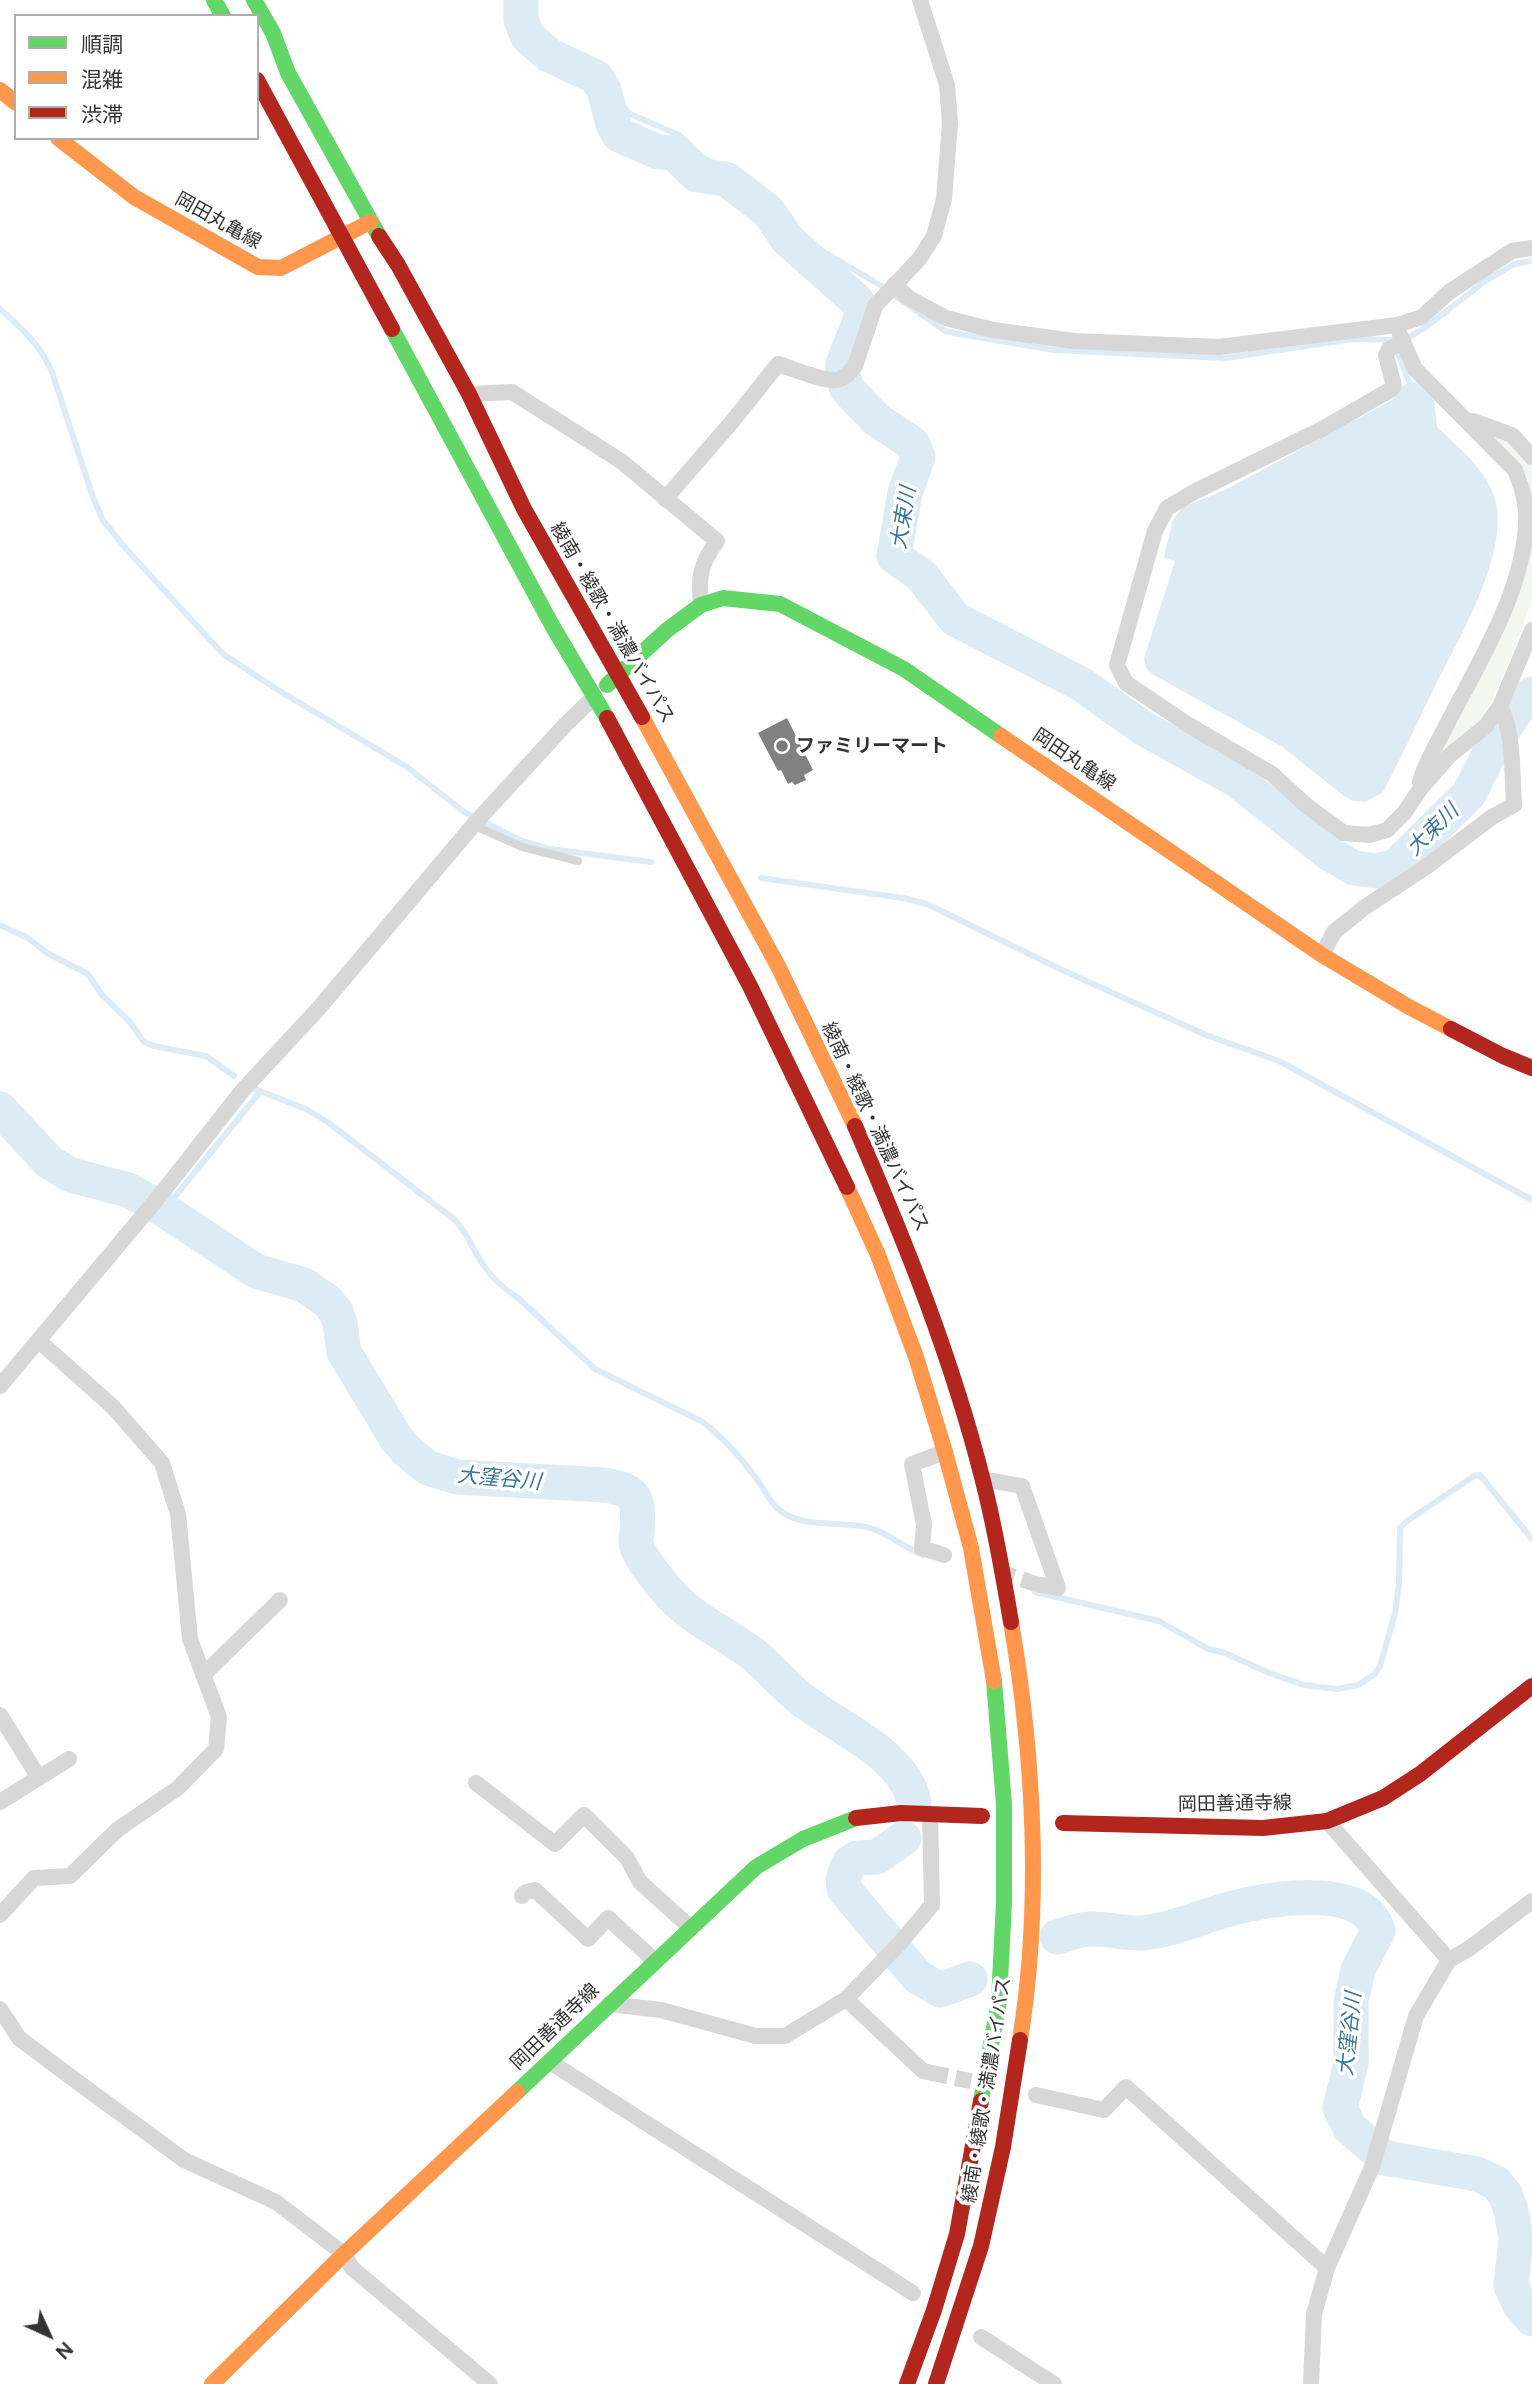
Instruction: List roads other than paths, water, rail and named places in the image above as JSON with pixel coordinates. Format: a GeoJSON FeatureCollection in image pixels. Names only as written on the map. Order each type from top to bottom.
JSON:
{"type":"FeatureCollection","features":[{"type":"Feature","properties":{"kind":"main road","name":"綾南・綾歌・満濃バイパス"},"geometry":{"type":"LineString","coordinates":[[254,0],[273,33],[288,73],[469,394],[524,509],[661,751],[778,966],[852,1120],[904,1239],[943,1348],[983,1479],[998,1544],[1022,1687],[1030,1803],[1032,1904],[1026,2002],[1003,2147],[981,2245],[936,2384]]}},
{"type":"Feature","properties":{"kind":"main road","name":"綾南・綾歌・満濃バイパス"},"geometry":{"type":"LineString","coordinates":[[259,84],[547,616],[627,753],[750,986],[878,1255],[916,1357],[945,1452],[971,1548],[995,1688],[1004,1804],[1003,1917],[999,2000],[957,2234],[934,2310],[907,2384]]}},
{"type":"Feature","properties":{"kind":"main road"},"geometry":{"type":"LineString","coordinates":[[0,90],[14,101]]}},
{"type":"Feature","properties":{"kind":"main road","name":"岡田丸亀線"},"geometry":{"type":"LineString","coordinates":[[61,140],[134,197],[258,267],[281,268],[370,222]]}},
{"type":"Feature","properties":{"kind":"main road","name":"岡田丸亀線"},"geometry":{"type":"LineString","coordinates":[[594,697],[667,630],[701,605],[723,598],[780,604],[904,669],[1322,955],[1409,1007],[1503,1056],[1532,1068]]}},
{"type":"Feature","properties":{"kind":"main road","name":"岡田善通寺線"},"geometry":{"type":"LineString","coordinates":[[1063,1823],[1263,1828],[1327,1821],[1383,1798],[1420,1774],[1532,1686]]}},
{"type":"Feature","properties":{"kind":"main road","name":"岡田善通寺線"},"geometry":{"type":"LineString","coordinates":[[212,2384],[344,2255],[757,1867],[791,1844],[822,1830],[889,1812],[982,1816]]}},
{"type":"Feature","properties":{"kind":"street"},"geometry":{"type":"LineString","coordinates":[[665,499],[731,424],[778,364],[828,379],[843,377],[855,366],[875,306],[920,258],[934,236],[944,199],[950,123],[947,85],[920,0]]}},
{"type":"Feature","properties":{"kind":"street"},"geometry":{"type":"LineString","coordinates":[[1532,248],[1512,251],[1449,292],[1399,339],[1386,355],[1394,386],[1390,390],[1324,428],[1167,508],[1155,531],[1117,665],[1126,683],[1187,724],[1272,774],[1307,806],[1344,833],[1368,835],[1387,830],[1450,755],[1502,710],[1532,630]]}},
{"type":"Feature","properties":{"kind":"street"},"geometry":{"type":"LineString","coordinates":[[890,289],[946,318],[993,330],[1074,341],[1219,348],[1399,339]]}},
{"type":"Feature","properties":{"kind":"street"},"geometry":{"type":"LineString","coordinates":[[1399,339],[1415,369],[1515,470],[1526,510],[1525,534],[1511,592],[1490,642],[1420,780],[1422,788]]}},
{"type":"Feature","properties":{"kind":"street"},"geometry":{"type":"LineString","coordinates":[[469,394],[512,392],[621,461],[717,541],[703,560],[699,582],[701,605]]}},
{"type":"Feature","properties":{"kind":"street"},"geometry":{"type":"LineString","coordinates":[[1466,419],[1512,435],[1532,457]]}},
{"type":"Feature","properties":{"kind":"street"},"geometry":{"type":"LineString","coordinates":[[0,1386],[152,1205],[242,1091],[319,1008],[476,821],[594,697]]}},
{"type":"Feature","properties":{"kind":"street"},"geometry":{"type":"LineString","coordinates":[[1322,955],[1334,932],[1365,906],[1426,867],[1492,817],[1514,806],[1509,744],[1502,710]]}},
{"type":"Feature","properties":{"kind":"street"},"geometry":{"type":"LineString","coordinates":[[3,1904],[34,1878],[70,1876],[117,1830],[178,1788],[216,1749],[219,1717],[190,1639],[178,1514],[162,1463],[113,1407],[39,1341]]}},
{"type":"Feature","properties":{"kind":"street"},"geometry":{"type":"LineString","coordinates":[[944,1555],[922,1548],[924,1525],[912,1464],[945,1452]]}},
{"type":"Feature","properties":{"kind":"street"},"geometry":{"type":"LineString","coordinates":[[983,1479],[1022,1486],[1058,1588],[1036,1584]]}},
{"type":"Feature","properties":{"kind":"street"},"geometry":{"type":"LineString","coordinates":[[203,1675],[280,1600]]}},
{"type":"Feature","properties":{"kind":"street"},"geometry":{"type":"LineString","coordinates":[[0,1715],[39,1778]]}},
{"type":"Feature","properties":{"kind":"street"},"geometry":{"type":"LineString","coordinates":[[0,1802],[69,1759]]}},
{"type":"Feature","properties":{"kind":"street"},"geometry":{"type":"LineString","coordinates":[[476,1783],[555,1844],[584,1815],[626,1858],[640,1882],[691,1928]]}},
{"type":"Feature","properties":{"kind":"street"},"geometry":{"type":"LineString","coordinates":[[609,2004],[661,2010],[756,2036],[785,2036],[846,1999],[932,1905],[930,1814]]}},
{"type":"Feature","properties":{"kind":"street"},"geometry":{"type":"LineString","coordinates":[[1327,1821],[1449,1960]]}},
{"type":"Feature","properties":{"kind":"street"},"geometry":{"type":"LineString","coordinates":[[522,1896],[535,1890],[588,1939],[608,1918],[655,1961]]}},
{"type":"Feature","properties":{"kind":"street"},"geometry":{"type":"LineString","coordinates":[[1311,2384],[1314,2314],[1327,2268],[1371,2166],[1416,2016],[1449,1960],[1470,1948],[1532,1900]]}},
{"type":"Feature","properties":{"kind":"street"},"geometry":{"type":"LineString","coordinates":[[846,1999],[923,2071],[932,2073]]}},
{"type":"Feature","properties":{"kind":"street"},"geometry":{"type":"LineString","coordinates":[[0,2009],[19,2038],[184,2160],[276,2202],[344,2255],[352,2268],[490,2384]]}},
{"type":"Feature","properties":{"kind":"street"},"geometry":{"type":"LineString","coordinates":[[550,2062],[913,2293]]}},
{"type":"Feature","properties":{"kind":"street"},"geometry":{"type":"LineString","coordinates":[[1036,2095],[1104,2110],[1126,2087],[1327,2268]]}},
{"type":"Feature","properties":{"kind":"street"},"geometry":{"type":"LineString","coordinates":[[981,2337],[1054,2384]]}},
{"type":"Feature","properties":{"kind":"lane"},"geometry":{"type":"LineString","coordinates":[[476,821],[522,847],[578,861]]}},
{"type":"Feature","properties":{"kind":"waterway","name":"大束川"},"geometry":{"type":"LineString","coordinates":[[521,0],[521,20],[528,37],[549,55],[596,77],[604,90],[613,124],[619,135],[658,152],[674,153],[697,175],[726,179],[768,211],[788,240],[857,301],[863,313],[843,364],[846,387],[877,420],[912,443],[918,457],[905,493],[894,556],[922,576],[955,619],[1081,684],[1143,728],[1238,781],[1330,854],[1354,868],[1376,871],[1396,866],[1469,794],[1494,744],[1522,701],[1532,694]]}},
{"type":"Feature","properties":{"kind":"waterway"},"geometry":{"type":"LineString","coordinates":[[584,71],[597,70],[609,77],[630,114],[679,135],[702,157],[757,190],[774,203],[794,230],[812,245],[880,285],[945,331],[954,333],[1054,350],[1225,358],[1354,339],[1393,340],[1411,336],[1426,327],[1484,282],[1514,264],[1532,261]]}},
{"type":"Feature","properties":{"kind":"waterway"},"geometry":{"type":"LineString","coordinates":[[0,309],[30,338],[52,372],[102,519],[223,654],[407,767],[464,812],[522,841],[550,849],[651,862]]}},
{"type":"Feature","properties":{"kind":"waterway"},"geometry":{"type":"LineString","coordinates":[[1396,348],[1412,390]]}},
{"type":"Feature","properties":{"kind":"waterway"},"geometry":{"type":"LineString","coordinates":[[761,878],[903,898],[927,904],[1060,969],[1206,1035],[1279,1061],[1532,1200]]}},
{"type":"Feature","properties":{"kind":"waterway"},"geometry":{"type":"LineString","coordinates":[[0,925],[28,938],[47,953],[88,974],[102,995],[129,1021],[144,1042],[206,1056],[234,1076]]}},
{"type":"Feature","properties":{"kind":"waterway"},"geometry":{"type":"LineString","coordinates":[[255,1089],[306,1109],[329,1123],[455,1220],[482,1263],[503,1287],[595,1369],[701,1421],[737,1455],[782,1512],[810,1522],[869,1528],[923,1555]]}},
{"type":"Feature","properties":{"kind":"waterway"},"geometry":{"type":"LineString","coordinates":[[164,1210],[260,1092]]}},
{"type":"Feature","properties":{"kind":"waterway","name":"大窪谷川"},"geometry":{"type":"LineString","coordinates":[[0,1109],[49,1162],[71,1175],[128,1190],[164,1210],[256,1271],[304,1285],[327,1301],[336,1312],[340,1323],[344,1352],[396,1438],[428,1468],[457,1477],[604,1485],[630,1493],[637,1511],[637,1547],[671,1595],[700,1619],[753,1654],[804,1701],[870,1744],[898,1771],[908,1786],[914,1803]]}},
{"type":"Feature","properties":{"kind":"waterway"},"geometry":{"type":"LineString","coordinates":[[1035,1592],[1159,1621],[1208,1649],[1225,1653],[1269,1673],[1304,1685],[1337,1689],[1358,1685],[1375,1674],[1380,1666],[1395,1613],[1399,1584],[1400,1528],[1407,1521],[1474,1476],[1480,1475],[1532,1539]]}},
{"type":"Feature","properties":{"kind":"waterway","name":"大窪谷川"},"geometry":{"type":"LineString","coordinates":[[904,1838],[877,1857],[857,1858],[849,1863],[843,1879],[844,1889],[917,1976],[940,1990],[970,1979]]}},
{"type":"Feature","properties":{"kind":"waterway","name":"大窪谷川"},"geometry":{"type":"LineString","coordinates":[[1057,1937],[1089,1929],[1143,1933],[1175,1927],[1226,1910],[1287,1899],[1334,1899],[1354,1905],[1369,1915],[1378,1931],[1358,1970],[1351,2001],[1351,2063],[1340,2108],[1350,2128],[1385,2158],[1477,2174],[1496,2183],[1505,2194],[1511,2210],[1516,2238],[1511,2286],[1520,2305],[1532,2319]]}},
{"type":"Feature","properties":{"kind":"tunnel"},"geometry":{"type":"LineString","coordinates":[[999,1572],[1036,1584]]}},
{"type":"Feature","properties":{"kind":"tunnel"},"geometry":{"type":"LineString","coordinates":[[932,2073],[989,2085]]}},
{"type":"Feature","properties":{"kind":"place","name":"ファミリーマート"},"geometry":{"type":"Point","coordinates":[782,746]}}]}
